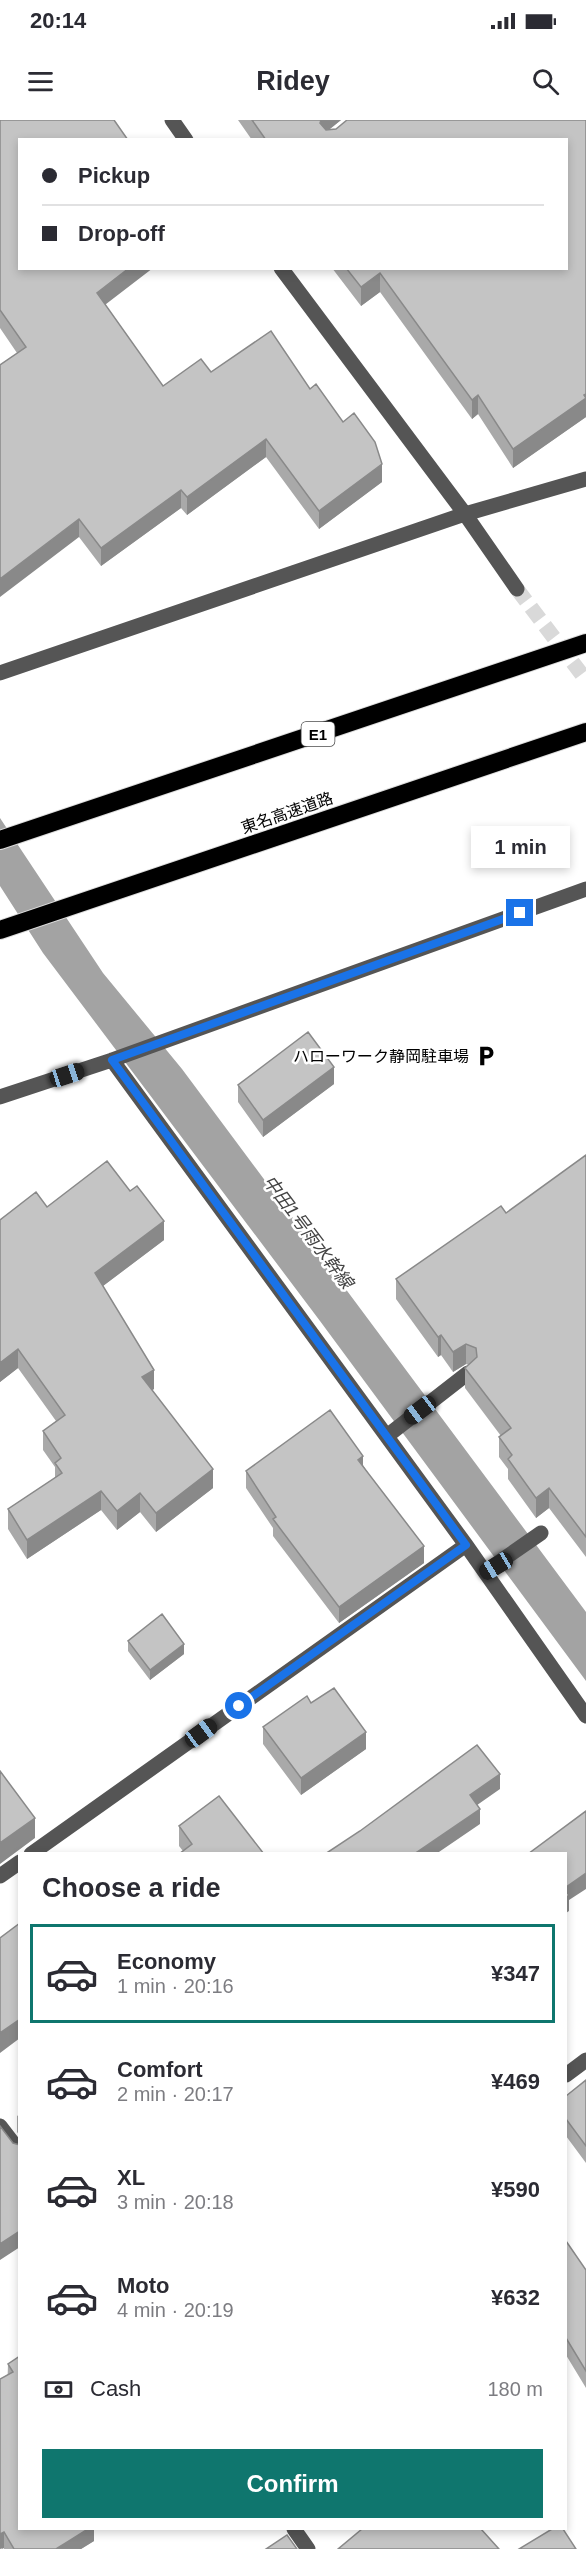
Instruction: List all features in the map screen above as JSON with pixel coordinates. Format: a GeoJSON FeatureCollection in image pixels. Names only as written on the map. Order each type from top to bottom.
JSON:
{"type":"FeatureCollection","features":[{"type":"Feature","properties":{"kind":"highway","name":"E1"},"geometry":{"type":"LineString","coordinates":[[0,840],[586,643]]}},
{"type":"Feature","properties":{"kind":"highway","name":"東名高速道路"},"geometry":{"type":"LineString","coordinates":[[0,930],[586,732]]}},
{"type":"Feature","properties":{"kind":"street"},"geometry":{"type":"LineString","coordinates":[[172,120],[185,138]]}},
{"type":"Feature","properties":{"kind":"street"},"geometry":{"type":"LineString","coordinates":[[282,270],[465,514],[517,589]]}},
{"type":"Feature","properties":{"kind":"street"},"geometry":{"type":"LineString","coordinates":[[0,674],[465,514],[586,479]]}},
{"type":"Feature","properties":{"kind":"street"},"geometry":{"type":"LineString","coordinates":[[0,1097],[113,1060],[586,889]]}},
{"type":"Feature","properties":{"kind":"street"},"geometry":{"type":"LineString","coordinates":[[113,1060],[466,1545],[586,1716]]}},
{"type":"Feature","properties":{"kind":"street"},"geometry":{"type":"LineString","coordinates":[[387,1436],[468,1373]]}},
{"type":"Feature","properties":{"kind":"street"},"geometry":{"type":"LineString","coordinates":[[485,1572],[541,1533]]}},
{"type":"Feature","properties":{"kind":"street"},"geometry":{"type":"LineString","coordinates":[[34,1852],[466,1545]]}},
{"type":"Feature","properties":{"kind":"street"},"geometry":{"type":"LineString","coordinates":[[0,1876],[18,1863]]}},
{"type":"Feature","properties":{"kind":"street"},"geometry":{"type":"LineString","coordinates":[[567,2074],[586,2060]]}},
{"type":"Feature","properties":{"kind":"street"},"geometry":{"type":"LineString","coordinates":[[0,2126],[18,2149]]}},
{"type":"Feature","properties":{"kind":"street"},"geometry":{"type":"LineString","coordinates":[[295,2530],[308,2549]]}},
{"type":"Feature","properties":{"kind":"shaded area"},"geometry":{"type":"Polygon","coordinates":[[[0,818],[103,973],[182,1069],[586,1612],[586,1681],[320,1321],[43,953],[0,886],[0,818]]]}},
{"type":"Feature","properties":{"kind":"building"},"geometry":{"type":"Polygon","coordinates":[[[0,120],[114,120],[127,138],[18,138],[18,270],[126,270],[97,293],[163,386],[201,359],[211,372],[271,331],[310,389],[316,384],[343,422],[354,413],[375,442],[382,464],[319,511],[266,439],[187,497],[181,490],[101,548],[79,519],[0,579],[0,365],[26,347],[0,310],[0,120]]]}},
{"type":"Feature","properties":{"kind":"building"},"geometry":{"type":"Polygon","coordinates":[[[252,120],[321,120],[320,123],[326,130],[336,129],[347,120],[586,120],[586,394],[584,395],[586,398],[513,449],[478,395],[472,400],[380,273],[361,287],[348,270],[568,270],[568,138],[265,138],[252,120]]]}},
{"type":"Feature","properties":{"kind":"building"},"geometry":{"type":"Polygon","coordinates":[[[308,1032],[334,1067],[263,1120],[238,1085],[308,1032]]]}},
{"type":"Feature","properties":{"kind":"building"},"geometry":{"type":"Polygon","coordinates":[[[586,1155],[586,1537],[549,1488],[536,1498],[508,1459],[512,1455],[499,1437],[511,1428],[465,1368],[477,1357],[476,1348],[466,1344],[453,1352],[441,1335],[438,1337],[396,1279],[501,1206],[506,1213],[586,1155]]]}},
{"type":"Feature","properties":{"kind":"building"},"geometry":{"type":"Polygon","coordinates":[[[107,1161],[130,1191],[137,1186],[164,1221],[95,1273],[154,1370],[142,1377],[213,1469],[156,1513],[140,1493],[117,1511],[101,1491],[27,1540],[8,1509],[62,1473],[55,1463],[61,1458],[43,1431],[65,1415],[18,1349],[0,1363],[0,1220],[36,1192],[47,1207],[107,1161]]]}},
{"type":"Feature","properties":{"kind":"building"},"geometry":{"type":"Polygon","coordinates":[[[330,1410],[363,1456],[358,1460],[424,1546],[339,1607],[273,1519],[276,1517],[246,1471],[330,1410]]]}},
{"type":"Feature","properties":{"kind":"building"},"geometry":{"type":"Polygon","coordinates":[[[162,1614],[184,1644],[150,1670],[128,1641],[162,1614]]]}},
{"type":"Feature","properties":{"kind":"building"},"geometry":{"type":"Polygon","coordinates":[[[334,1688],[366,1732],[301,1778],[263,1727],[307,1696],[311,1703],[334,1688]]]}},
{"type":"Feature","properties":{"kind":"building"},"geometry":{"type":"Polygon","coordinates":[[[477,1745],[500,1774],[470,1795],[480,1809],[417,1852],[328,1852],[477,1745]]]}},
{"type":"Feature","properties":{"kind":"building"},"geometry":{"type":"Polygon","coordinates":[[[0,1771],[35,1818],[0,1843],[0,1771]]]}},
{"type":"Feature","properties":{"kind":"building"},"geometry":{"type":"Polygon","coordinates":[[[219,1796],[262,1852],[182,1852],[192,1844],[179,1826],[219,1796]]]}},
{"type":"Feature","properties":{"kind":"building"},"geometry":{"type":"Polygon","coordinates":[[[586,1811],[586,1873],[567,1886],[567,1852],[531,1852],[586,1811]]]}},
{"type":"Feature","properties":{"kind":"building"},"geometry":{"type":"Polygon","coordinates":[[[18,1924],[18,2020],[0,2033],[0,1938],[18,1924]]]}},
{"type":"Feature","properties":{"kind":"building"},"geometry":{"type":"Polygon","coordinates":[[[586,2080],[586,2146],[567,2120],[567,2095],[586,2080]]]}},
{"type":"Feature","properties":{"kind":"building"},"geometry":{"type":"Polygon","coordinates":[[[0,2126],[13,2143],[18,2144],[18,2232],[0,2244],[0,2126]]]}},
{"type":"Feature","properties":{"kind":"building"},"geometry":{"type":"Polygon","coordinates":[[[567,2242],[586,2270],[586,2371],[567,2340],[567,2242]]]}},
{"type":"Feature","properties":{"kind":"building"},"geometry":{"type":"Polygon","coordinates":[[[18,2357],[18,2530],[86,2530],[56,2549],[14,2549],[4,2532],[0,2534],[0,2379],[13,2372],[8,2364],[18,2357]]]}},
{"type":"Feature","properties":{"kind":"building"},"geometry":{"type":"Polygon","coordinates":[[[361,2530],[482,2530],[499,2549],[338,2549],[361,2530]]]}},
{"type":"Feature","properties":{"kind":"building"},"geometry":{"type":"Polygon","coordinates":[[[550,2530],[564,2530],[576,2549],[519,2549],[550,2530]]]}},
{"type":"Feature","properties":{"kind":"building"},"geometry":{"type":"Polygon","coordinates":[[[287,2535],[297,2549],[266,2549],[287,2535]]]}},
{"type":"Feature","properties":{"kind":"tunnel"},"geometry":{"type":"LineString","coordinates":[[517,589],[586,680]]}},
{"type":"Feature","properties":{"kind":"place","name":"ハローワーク静岡駐車場"},"geometry":{"type":"Point","coordinates":[486,1056]}},
{"type":"Feature","properties":{"kind":"route"},"geometry":{"type":"LineString","coordinates":[[239,1706],[466,1545],[112,1060],[520,913]]}},
{"type":"Feature","properties":{"kind":"water label","name":"中田1号雨水幹線"},"geometry":{"type":"Point","coordinates":[308,1232]}}]}
